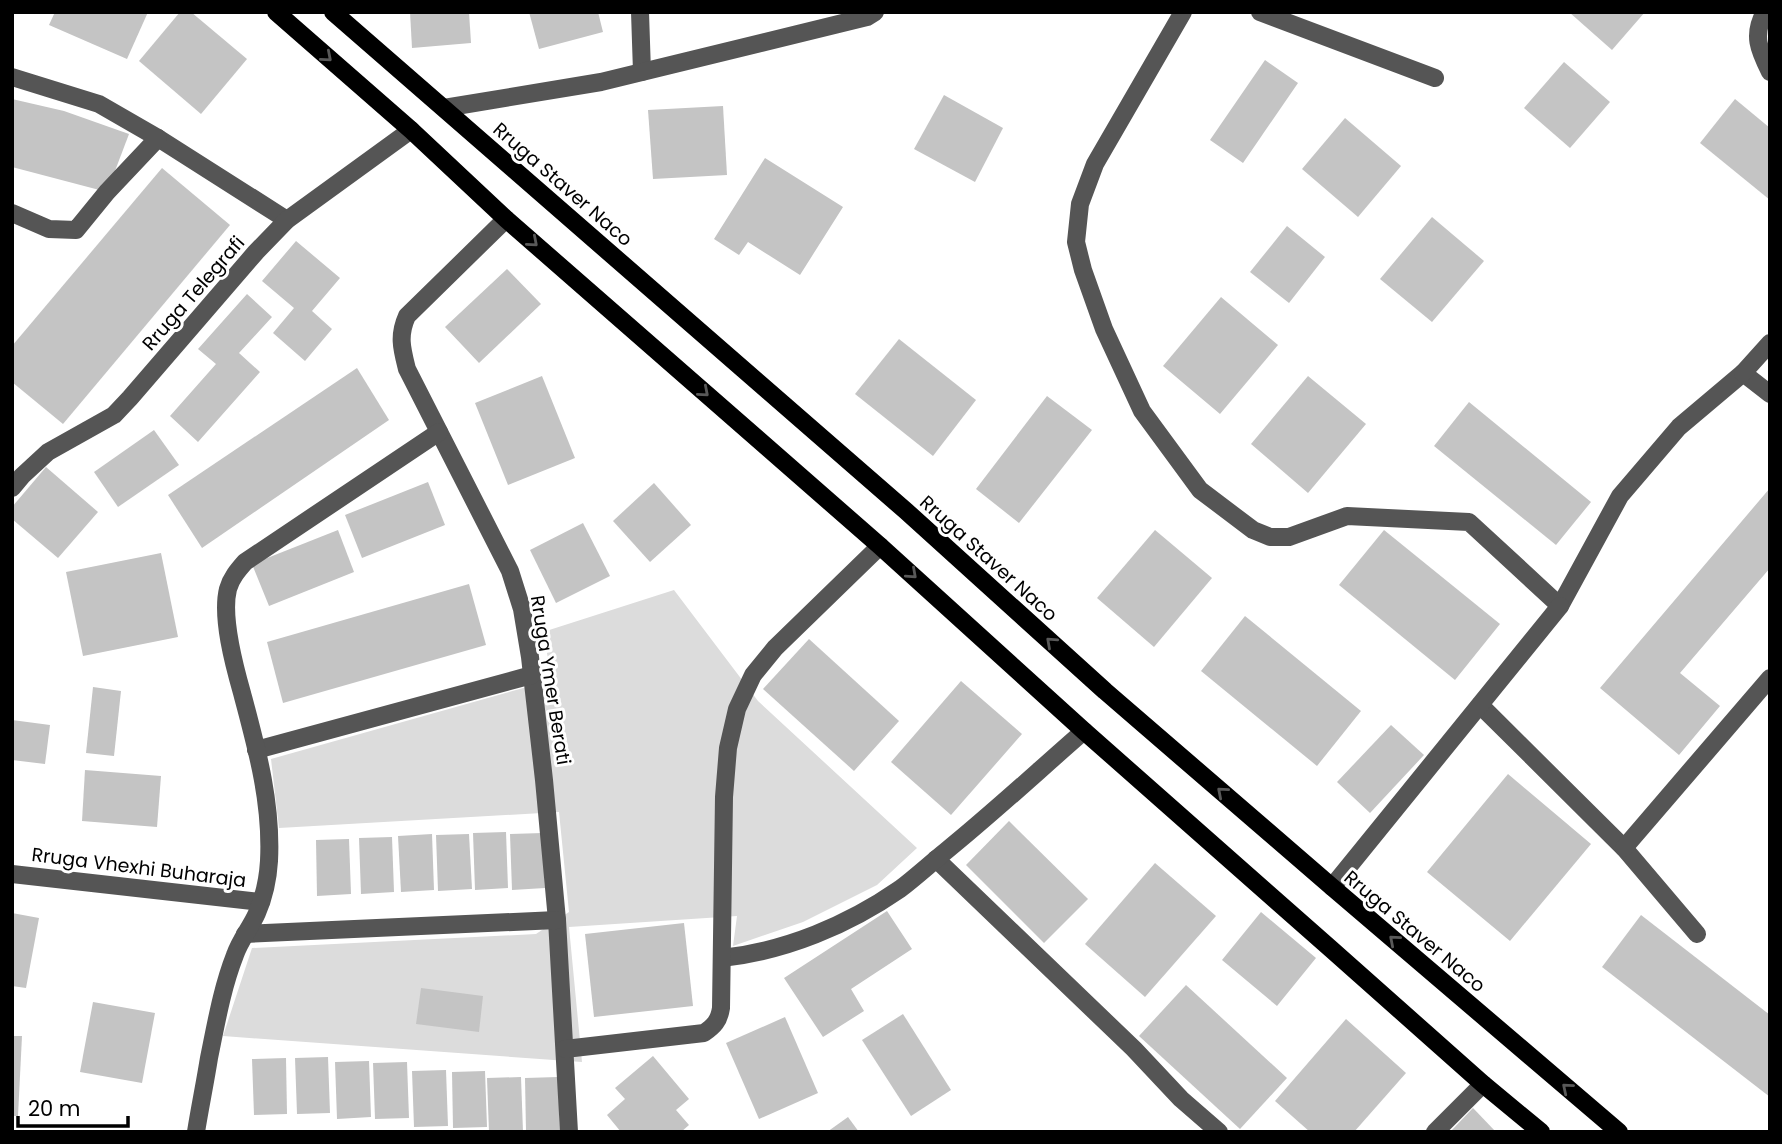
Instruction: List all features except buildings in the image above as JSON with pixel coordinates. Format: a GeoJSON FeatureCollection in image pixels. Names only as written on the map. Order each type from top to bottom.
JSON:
{"type":"FeatureCollection","features":[{"type":"Feature","properties":{"kind":"main road"},"geometry":{"type":"LineString","coordinates":[[276,12],[411,130],[506,219],[880,546],[1084,731],[1483,1084],[1541,1132]]}},
{"type":"Feature","properties":{"kind":"main road","name":"Rruga Staver Naco"},"geometry":{"type":"LineString","coordinates":[[333,12],[895,502],[1105,691],[1619,1132]]}},
{"type":"Feature","properties":{"kind":"street"},"geometry":{"type":"LineString","coordinates":[[639,12],[642,72]]}},
{"type":"Feature","properties":{"kind":"street"},"geometry":{"type":"LineString","coordinates":[[444,108],[601,82],[867,17],[875,12]]}},
{"type":"Feature","properties":{"kind":"street"},"geometry":{"type":"LineString","coordinates":[[1183,12],[1095,164],[1080,204],[1076,242],[1104,329],[1142,411],[1200,490],[1253,530],[1270,537],[1289,537],[1347,516],[1469,522],[1560,606]]}},
{"type":"Feature","properties":{"kind":"street"},"geometry":{"type":"LineString","coordinates":[[1260,12],[1436,78]]}},
{"type":"Feature","properties":{"kind":"street"},"geometry":{"type":"LineString","coordinates":[[1765,12],[1759,22],[1759,49],[1770,72]]}},
{"type":"Feature","properties":{"kind":"street"},"geometry":{"type":"LineString","coordinates":[[12,77],[100,104],[287,220]]}},
{"type":"Feature","properties":{"kind":"street","name":"Rruga Telegrafi"},"geometry":{"type":"LineString","coordinates":[[12,488],[48,452],[114,415],[287,220],[411,130]]}},
{"type":"Feature","properties":{"kind":"street"},"geometry":{"type":"LineString","coordinates":[[12,213],[48,229],[76,230],[107,192],[158,138]]}},
{"type":"Feature","properties":{"kind":"street","name":"Rruga Ymer Berati"},"geometry":{"type":"LineString","coordinates":[[506,219],[407,316],[402,327],[403,353],[407,369],[510,571],[522,609],[544,780],[557,920],[569,1132]]}},
{"type":"Feature","properties":{"kind":"street"},"geometry":{"type":"LineString","coordinates":[[1332,887],[1560,606],[1620,496],[1679,427],[1743,373],[1770,343]]}},
{"type":"Feature","properties":{"kind":"street"},"geometry":{"type":"LineString","coordinates":[[1743,373],[1770,394]]}},
{"type":"Feature","properties":{"kind":"street"},"geometry":{"type":"LineString","coordinates":[[197,1132],[223,990],[235,954],[257,914],[264,894],[269,862],[264,780],[228,631],[228,588],[234,574],[245,562],[439,432]]}},
{"type":"Feature","properties":{"kind":"street"},"geometry":{"type":"LineString","coordinates":[[565,1049],[704,1033],[714,1026],[719,1017],[722,958],[724,797],[728,748],[737,709],[753,675],[775,648],[880,546]]}},
{"type":"Feature","properties":{"kind":"street"},"geometry":{"type":"LineString","coordinates":[[256,750],[532,676]]}},
{"type":"Feature","properties":{"kind":"street"},"geometry":{"type":"LineString","coordinates":[[1624,848],[1770,678]]}},
{"type":"Feature","properties":{"kind":"street"},"geometry":{"type":"LineString","coordinates":[[1480,705],[1624,848],[1697,934]]}},
{"type":"Feature","properties":{"kind":"street"},"geometry":{"type":"LineString","coordinates":[[722,958],[747,955],[803,940],[858,914],[901,888],[976,827],[1084,731]]}},
{"type":"Feature","properties":{"kind":"street"},"geometry":{"type":"LineString","coordinates":[[936,859],[1134,1049],[1181,1099],[1219,1132]]}},
{"type":"Feature","properties":{"kind":"street","name":"Rruga Vhexhi Buharaja"},"geometry":{"type":"LineString","coordinates":[[12,874],[261,902]]}},
{"type":"Feature","properties":{"kind":"street"},"geometry":{"type":"LineString","coordinates":[[245,934],[557,920]]}},
{"type":"Feature","properties":{"kind":"street"},"geometry":{"type":"LineString","coordinates":[[1435,1132],[1483,1084]]}},
{"type":"Feature","properties":{"kind":"shaded area"},"geometry":{"type":"Polygon","coordinates":[[[674,590],[758,701],[917,848],[877,885],[803,922],[733,946],[737,916],[569,927],[582,1062],[223,1036],[252,948],[536,934],[569,912],[559,812],[279,828],[271,759],[552,680],[543,632],[674,590]]]}}]}
